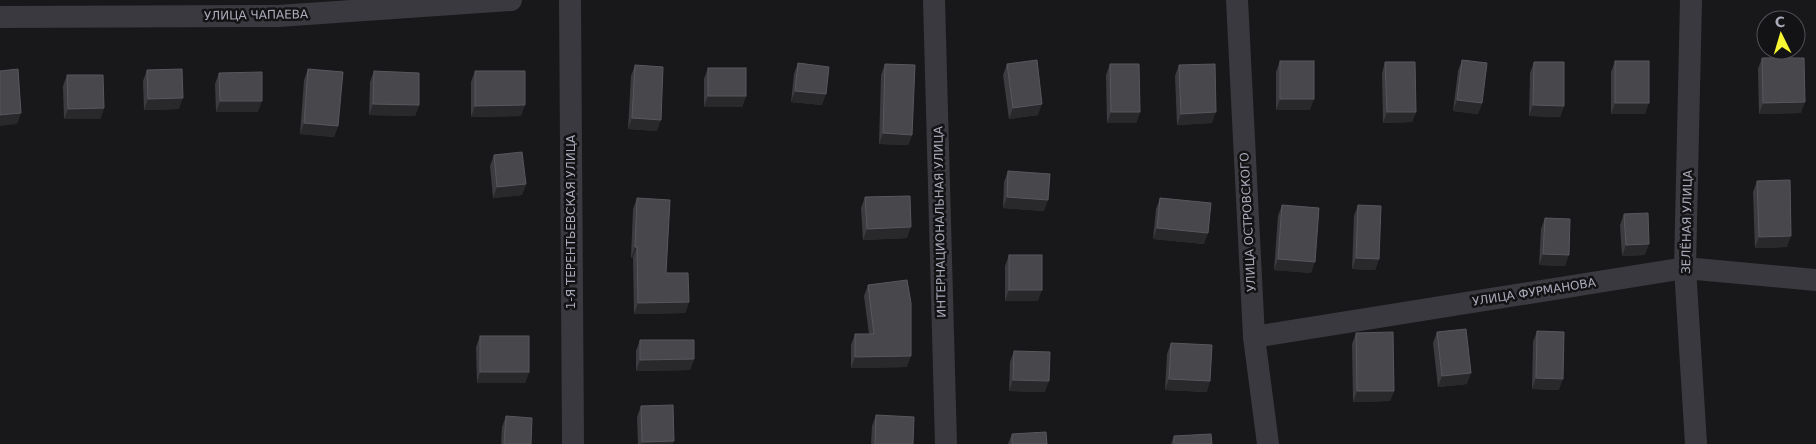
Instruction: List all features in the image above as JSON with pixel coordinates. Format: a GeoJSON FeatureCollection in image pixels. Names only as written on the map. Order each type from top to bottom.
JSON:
{"type":"FeatureCollection","features":[{"type":"Feature","properties":{"kind":"street","name":"УЛИЦА ЧАПАЕВА"},"geometry":{"type":"LineString","coordinates":[[0,17],[511,0]]}},
{"type":"Feature","properties":{"kind":"street","name":"1-Я ТЕРЕНТЬЕВСКАЯ УЛИЦА"},"geometry":{"type":"LineString","coordinates":[[570,0],[572,444]]}},
{"type":"Feature","properties":{"kind":"street","name":"ИНТЕРНАЦИОНАЛЬНАЯ УЛИЦА"},"geometry":{"type":"LineString","coordinates":[[934,0],[946,444]]}},
{"type":"Feature","properties":{"kind":"street","name":"УЛИЦА ОСТРОВСКОГО"},"geometry":{"type":"LineString","coordinates":[[1238,0],[1254,337],[1268,444]]}},
{"type":"Feature","properties":{"kind":"street","name":"ЗЕЛЁНАЯ УЛИЦА"},"geometry":{"type":"LineString","coordinates":[[1691,0],[1685,268],[1696,444]]}},
{"type":"Feature","properties":{"kind":"street","name":"УЛИЦА ФУРМАНОВА"},"geometry":{"type":"LineString","coordinates":[[1254,337],[1685,268],[1816,280]]}},
{"type":"Feature","properties":{"kind":"building"},"geometry":{"type":"Polygon","coordinates":[[[1037,60],[1042,104],[1013,108],[1007,64],[1037,60]]]}},
{"type":"Feature","properties":{"kind":"building"},"geometry":{"type":"Polygon","coordinates":[[[1462,60],[1487,63],[1482,103],[1457,100],[1462,60]]]}},
{"type":"Feature","properties":{"kind":"building"},"geometry":{"type":"Polygon","coordinates":[[[1762,60],[1804,60],[1805,102],[1763,103],[1762,60]]]}},
{"type":"Feature","properties":{"kind":"building"},"geometry":{"type":"Polygon","coordinates":[[[1280,61],[1314,61],[1314,99],[1280,99],[1280,61]]]}},
{"type":"Feature","properties":{"kind":"building"},"geometry":{"type":"Polygon","coordinates":[[[1615,61],[1649,61],[1649,103],[1615,103],[1615,61]]]}},
{"type":"Feature","properties":{"kind":"building"},"geometry":{"type":"Polygon","coordinates":[[[1385,62],[1415,62],[1416,112],[1387,112],[1385,62]]]}},
{"type":"Feature","properties":{"kind":"building"},"geometry":{"type":"Polygon","coordinates":[[[1534,62],[1564,62],[1564,106],[1533,105],[1534,62]]]}},
{"type":"Feature","properties":{"kind":"building"},"geometry":{"type":"Polygon","coordinates":[[[798,63],[829,67],[826,94],[795,91],[798,63]]]}},
{"type":"Feature","properties":{"kind":"building"},"geometry":{"type":"Polygon","coordinates":[[[885,64],[915,65],[912,135],[883,133],[885,64]]]}},
{"type":"Feature","properties":{"kind":"building"},"geometry":{"type":"Polygon","coordinates":[[[1110,64],[1139,64],[1140,112],[1111,112],[1110,64]]]}},
{"type":"Feature","properties":{"kind":"building"},"geometry":{"type":"Polygon","coordinates":[[[1215,64],[1216,112],[1181,114],[1179,65],[1215,64]]]}},
{"type":"Feature","properties":{"kind":"building"},"geometry":{"type":"Polygon","coordinates":[[[635,65],[663,67],[661,120],[632,118],[635,65]]]}},
{"type":"Feature","properties":{"kind":"building"},"geometry":{"type":"Polygon","coordinates":[[[708,68],[746,68],[746,96],[708,96],[708,68]]]}},
{"type":"Feature","properties":{"kind":"building"},"geometry":{"type":"Polygon","coordinates":[[[18,69],[21,113],[0,115],[0,71],[18,69]]]}},
{"type":"Feature","properties":{"kind":"building"},"geometry":{"type":"Polygon","coordinates":[[[182,69],[183,98],[148,99],[147,70],[182,69]]]}},
{"type":"Feature","properties":{"kind":"building"},"geometry":{"type":"Polygon","coordinates":[[[308,69],[343,72],[338,126],[304,123],[308,69]]]}},
{"type":"Feature","properties":{"kind":"building"},"geometry":{"type":"Polygon","coordinates":[[[374,71],[419,73],[419,105],[373,104],[374,71]]]}},
{"type":"Feature","properties":{"kind":"building"},"geometry":{"type":"Polygon","coordinates":[[[475,71],[525,71],[525,105],[475,106],[475,71]]]}},
{"type":"Feature","properties":{"kind":"building"},"geometry":{"type":"Polygon","coordinates":[[[262,72],[262,101],[220,101],[219,73],[262,72]]]}},
{"type":"Feature","properties":{"kind":"building"},"geometry":{"type":"Polygon","coordinates":[[[67,75],[103,75],[104,108],[68,109],[67,75]]]}},
{"type":"Feature","properties":{"kind":"building"},"geometry":{"type":"Polygon","coordinates":[[[522,152],[526,184],[497,187],[494,155],[522,152]]]}},
{"type":"Feature","properties":{"kind":"building"},"geometry":{"type":"Polygon","coordinates":[[[1008,171],[1050,174],[1048,200],[1007,197],[1008,171]]]}},
{"type":"Feature","properties":{"kind":"building"},"geometry":{"type":"Polygon","coordinates":[[[1790,180],[1791,236],[1759,237],[1757,181],[1790,180]]]}},
{"type":"Feature","properties":{"kind":"building"},"geometry":{"type":"Polygon","coordinates":[[[910,196],[911,227],[867,229],[865,197],[910,196]]]}},
{"type":"Feature","properties":{"kind":"building"},"geometry":{"type":"Polygon","coordinates":[[[637,198],[670,200],[666,273],[688,273],[689,302],[638,303],[637,247],[635,247],[637,198]]]}},
{"type":"Feature","properties":{"kind":"building"},"geometry":{"type":"Polygon","coordinates":[[[1160,198],[1211,203],[1208,233],[1157,228],[1160,198]]]}},
{"type":"Feature","properties":{"kind":"building"},"geometry":{"type":"Polygon","coordinates":[[[1282,205],[1319,208],[1315,262],[1278,259],[1282,205]]]}},
{"type":"Feature","properties":{"kind":"building"},"geometry":{"type":"Polygon","coordinates":[[[1358,205],[1381,206],[1379,259],[1356,258],[1358,205]]]}},
{"type":"Feature","properties":{"kind":"building"},"geometry":{"type":"Polygon","coordinates":[[[1648,213],[1649,244],[1626,245],[1624,214],[1648,213]]]}},
{"type":"Feature","properties":{"kind":"building"},"geometry":{"type":"Polygon","coordinates":[[[1545,218],[1570,219],[1569,255],[1543,254],[1545,218]]]}},
{"type":"Feature","properties":{"kind":"building"},"geometry":{"type":"Polygon","coordinates":[[[1009,255],[1042,255],[1042,290],[1009,290],[1009,255]]]}},
{"type":"Feature","properties":{"kind":"building"},"geometry":{"type":"Polygon","coordinates":[[[907,280],[911,303],[911,356],[855,357],[855,334],[874,334],[868,285],[907,280]]]}},
{"type":"Feature","properties":{"kind":"building"},"geometry":{"type":"Polygon","coordinates":[[[1466,329],[1471,373],[1442,376],[1437,332],[1466,329]]]}},
{"type":"Feature","properties":{"kind":"building"},"geometry":{"type":"Polygon","coordinates":[[[1537,331],[1564,332],[1563,379],[1536,378],[1537,331]]]}},
{"type":"Feature","properties":{"kind":"building"},"geometry":{"type":"Polygon","coordinates":[[[1393,332],[1394,391],[1357,391],[1356,333],[1393,332]]]}},
{"type":"Feature","properties":{"kind":"building"},"geometry":{"type":"Polygon","coordinates":[[[480,336],[529,336],[529,372],[480,372],[480,336]]]}},
{"type":"Feature","properties":{"kind":"building"},"geometry":{"type":"Polygon","coordinates":[[[640,340],[694,340],[694,359],[640,360],[640,340]]]}},
{"type":"Feature","properties":{"kind":"building"},"geometry":{"type":"Polygon","coordinates":[[[1171,343],[1212,345],[1210,381],[1169,379],[1171,343]]]}},
{"type":"Feature","properties":{"kind":"building"},"geometry":{"type":"Polygon","coordinates":[[[1014,351],[1050,352],[1049,381],[1013,380],[1014,351]]]}},
{"type":"Feature","properties":{"kind":"building"},"geometry":{"type":"Polygon","coordinates":[[[673,405],[674,441],[642,442],[641,406],[673,405]]]}},
{"type":"Feature","properties":{"kind":"building"},"geometry":{"type":"Polygon","coordinates":[[[876,415],[914,417],[913,444],[875,444],[876,415]]]}},
{"type":"Feature","properties":{"kind":"building"},"geometry":{"type":"Polygon","coordinates":[[[506,416],[532,418],[531,444],[504,444],[506,416]]]}},
{"type":"Feature","properties":{"kind":"building"},"geometry":{"type":"Polygon","coordinates":[[[1046,432],[1047,444],[1012,444],[1012,434],[1046,432]]]}},
{"type":"Feature","properties":{"kind":"building"},"geometry":{"type":"Polygon","coordinates":[[[1211,434],[1212,444],[1174,444],[1174,436],[1211,434]]]}}]}
